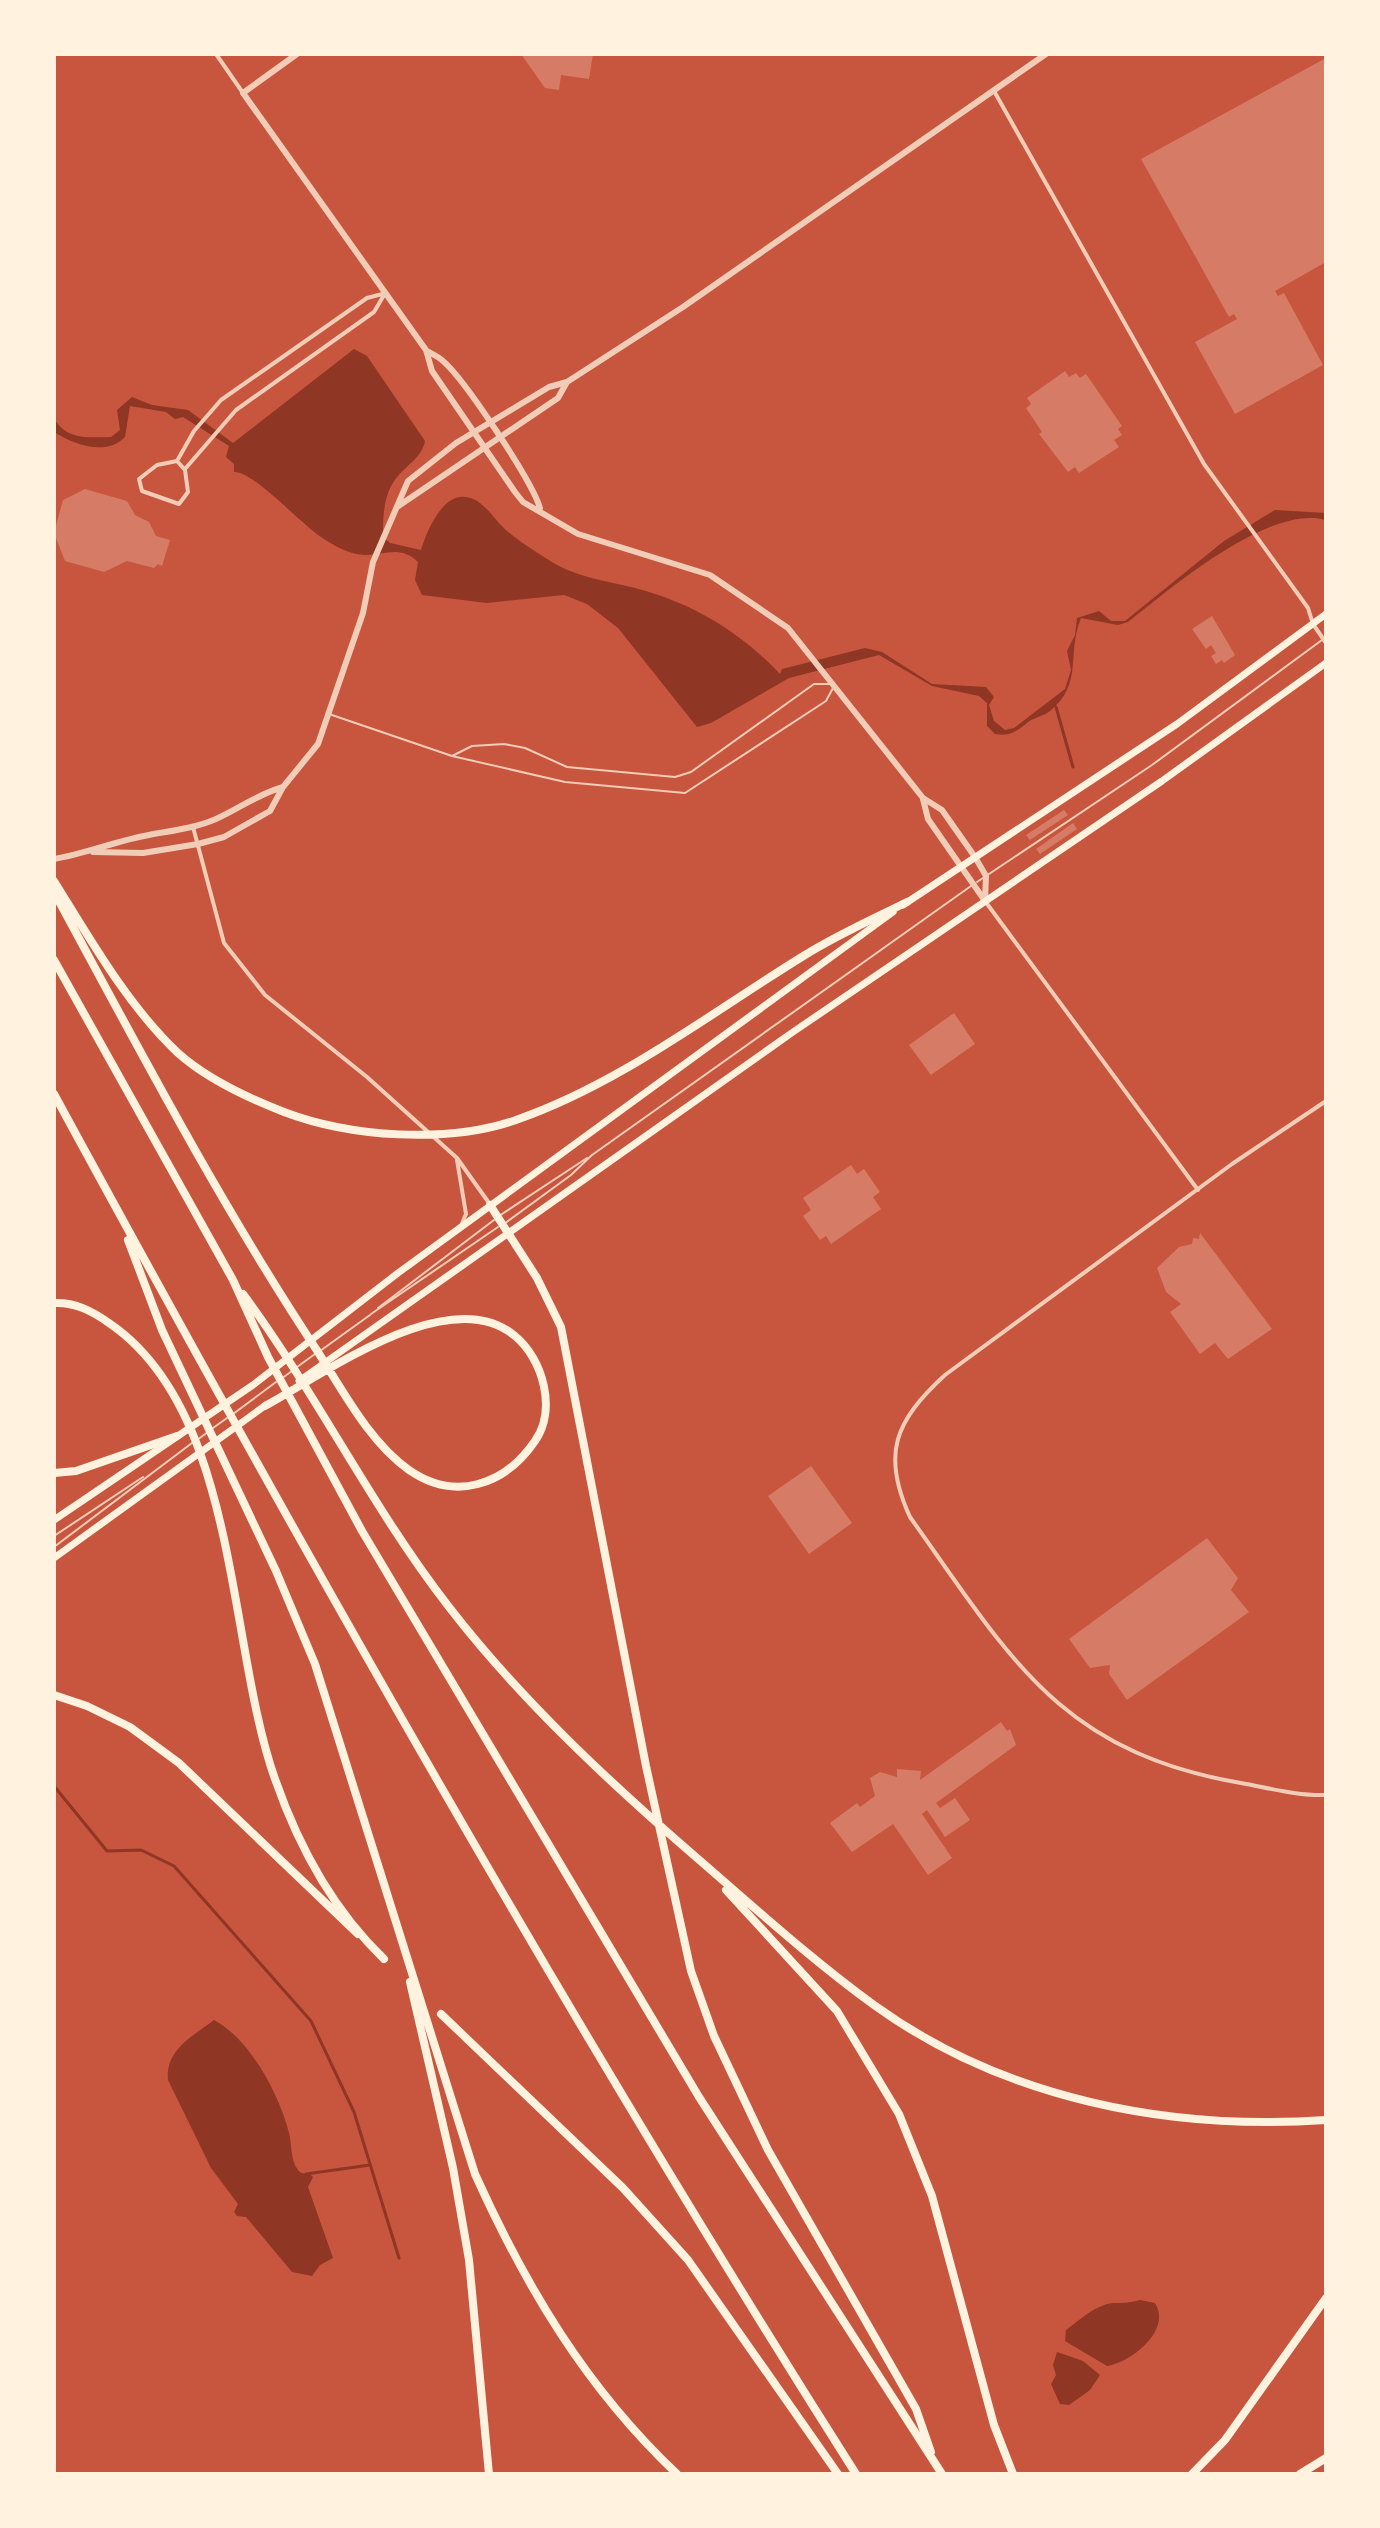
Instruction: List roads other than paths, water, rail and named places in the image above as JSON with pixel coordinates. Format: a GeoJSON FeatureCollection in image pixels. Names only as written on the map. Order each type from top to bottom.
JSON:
{"type":"FeatureCollection","features":[{"type":"Feature","properties":{"kind":"highway"},"geometry":{"type":"LineString","coordinates":[[54,881],[133,1000],[179,1053],[251,1099],[316,1124],[358,1133],[392,1134],[474,1130],[515,1120],[586,1089],[736,1001],[807,954],[907,902]]}},
{"type":"Feature","properties":{"kind":"highway"},"geometry":{"type":"LineString","coordinates":[[54,892],[233,1219],[303,1330],[342,1389],[393,1456],[410,1470],[438,1484],[470,1486],[507,1473],[523,1459],[539,1436],[545,1409],[541,1378],[532,1356],[515,1335],[487,1321],[459,1316],[423,1323],[377,1344],[265,1406]]}},
{"type":"Feature","properties":{"kind":"highway"},"geometry":{"type":"LineString","coordinates":[[54,960],[233,1280],[268,1357],[362,1531],[699,2097],[942,2474]]}},
{"type":"Feature","properties":{"kind":"highway"},"geometry":{"type":"LineString","coordinates":[[54,1094],[245,1440],[521,1922],[738,2285],[856,2474]]}},
{"type":"Feature","properties":{"kind":"highway"},"geometry":{"type":"LineString","coordinates":[[490,1205],[549,1301],[561,1327],[573,1374],[646,1766],[691,1971],[714,2036],[768,2150],[916,2409],[934,2461]]}},
{"type":"Feature","properties":{"kind":"highway"},"geometry":{"type":"LineString","coordinates":[[118,1213],[162,1330],[224,1457],[315,1664],[475,2174],[511,2254],[583,2370],[635,2434],[677,2474]]}},
{"type":"Feature","properties":{"kind":"highway"},"geometry":{"type":"LineString","coordinates":[[233,1280],[283,1348],[359,1478],[449,1606],[514,1681],[642,1810],[804,1951],[877,2008],[962,2057],[1052,2092],[1142,2115],[1221,2124],[1326,2120]]}},
{"type":"Feature","properties":{"kind":"highway"},"geometry":{"type":"LineString","coordinates":[[54,1303],[68,1302],[94,1313],[128,1336],[153,1363],[182,1413],[205,1468],[229,1559],[262,1735],[274,1778],[301,1847],[332,1895],[380,1955],[179,1763],[130,1727],[87,1706],[54,1695]]}},
{"type":"Feature","properties":{"kind":"highway"},"geometry":{"type":"LineString","coordinates":[[54,1473],[76,1471],[177,1436]]}},
{"type":"Feature","properties":{"kind":"highway"},"geometry":{"type":"LineString","coordinates":[[687,1849],[837,2011],[899,2114],[932,2196],[994,2425],[1013,2474]]}},
{"type":"Feature","properties":{"kind":"highway"},"geometry":{"type":"LineString","coordinates":[[396,1923],[453,2168],[469,2260],[489,2474]]}},
{"type":"Feature","properties":{"kind":"highway"},"geometry":{"type":"LineString","coordinates":[[441,2014],[623,2188],[688,2260],[838,2474]]}},
{"type":"Feature","properties":{"kind":"highway"},"geometry":{"type":"LineString","coordinates":[[1192,2474],[1225,2440],[1326,2298]]}},
{"type":"Feature","properties":{"kind":"highway"},"geometry":{"type":"LineString","coordinates":[[1300,2474],[1326,2458]]}},
{"type":"Feature","properties":{"kind":"main road"},"geometry":{"type":"LineString","coordinates":[[54,1520],[253,1385],[490,1205],[907,902],[1177,724],[1326,614]]}},
{"type":"Feature","properties":{"kind":"main road"},"geometry":{"type":"LineString","coordinates":[[54,1558],[507,1234],[1162,781],[1326,663]]}},
{"type":"Feature","properties":{"kind":"street"},"geometry":{"type":"LineString","coordinates":[[216,54],[426,350],[432,371],[523,502],[540,508],[578,534],[723,582],[788,628],[923,798],[942,810],[986,876],[985,901]]}},
{"type":"Feature","properties":{"kind":"street"},"geometry":{"type":"LineString","coordinates":[[243,93],[297,54]]}},
{"type":"Feature","properties":{"kind":"street"},"geometry":{"type":"LineString","coordinates":[[93,852],[143,853],[198,844],[224,837],[270,811],[283,787],[318,744],[363,613],[373,562],[408,481],[436,457],[549,387],[567,382],[683,307],[1046,54]]}},
{"type":"Feature","properties":{"kind":"street"},"geometry":{"type":"LineString","coordinates":[[994,91],[1204,464],[1308,608],[1313,624],[1325,640]]}},
{"type":"Feature","properties":{"kind":"street"},"geometry":{"type":"LineString","coordinates":[[177,461],[185,470],[188,492],[179,504],[168,503],[142,491],[139,479],[157,465],[177,461],[194,431],[221,400],[367,298],[386,293]]}},
{"type":"Feature","properties":{"kind":"street"},"geometry":{"type":"LineString","coordinates":[[185,470],[236,410],[374,312],[386,293]]}},
{"type":"Feature","properties":{"kind":"street"},"geometry":{"type":"LineString","coordinates":[[426,350],[443,361],[490,425],[534,488],[540,508]]}},
{"type":"Feature","properties":{"kind":"street"},"geometry":{"type":"LineString","coordinates":[[396,507],[558,398],[567,382]]}},
{"type":"Feature","properties":{"kind":"street"},"geometry":{"type":"LineString","coordinates":[[54,859],[93,852],[140,836],[193,827],[216,819],[260,794],[283,787]]}},
{"type":"Feature","properties":{"kind":"street"},"geometry":{"type":"LineString","coordinates":[[923,798],[928,819],[972,885],[1198,1190]]}},
{"type":"Feature","properties":{"kind":"street"},"geometry":{"type":"LineString","coordinates":[[193,827],[224,943],[265,995],[367,1077],[457,1158],[490,1205]]}},
{"type":"Feature","properties":{"kind":"street"},"geometry":{"type":"LineString","coordinates":[[1326,1101],[1198,1190],[945,1375],[922,1396],[899,1432],[893,1451],[893,1469],[910,1517],[1009,1656],[1030,1680],[1067,1711],[1121,1748],[1175,1769],[1282,1791],[1326,1795]]}},
{"type":"Feature","properties":{"kind":"street"},"geometry":{"type":"LineString","coordinates":[[457,1158],[466,1214],[461,1227]]}},
{"type":"Feature","properties":{"kind":"lane"},"geometry":{"type":"LineString","coordinates":[[54,1547],[155,1470],[499,1221],[571,1175],[592,1155],[972,885],[1152,765],[1325,640]]}},
{"type":"Feature","properties":{"kind":"lane"},"geometry":{"type":"LineString","coordinates":[[329,714],[452,756],[565,782],[685,793],[826,701],[835,684],[814,684],[691,772],[675,777],[567,767],[525,748],[504,744],[472,746],[452,756]]}},
{"type":"Feature","properties":{"kind":"lane"},"geometry":{"type":"LineString","coordinates":[[371,1314],[416,1287],[566,1168],[592,1155]]}},
{"type":"Feature","properties":{"kind":"lane"},"geometry":{"type":"LineString","coordinates":[[54,1536],[155,1470]]}},
{"type":"Feature","properties":{"kind":"waterway"},"geometry":{"type":"LineString","coordinates":[[1056,707],[1073,767]]}},
{"type":"Feature","properties":{"kind":"waterway"},"geometry":{"type":"LineString","coordinates":[[54,1786],[107,1851],[141,1850],[174,1866],[311,2021],[354,2112],[399,2258]]}},
{"type":"Feature","properties":{"kind":"waterway"},"geometry":{"type":"LineString","coordinates":[[306,2174],[370,2165]]}}]}
